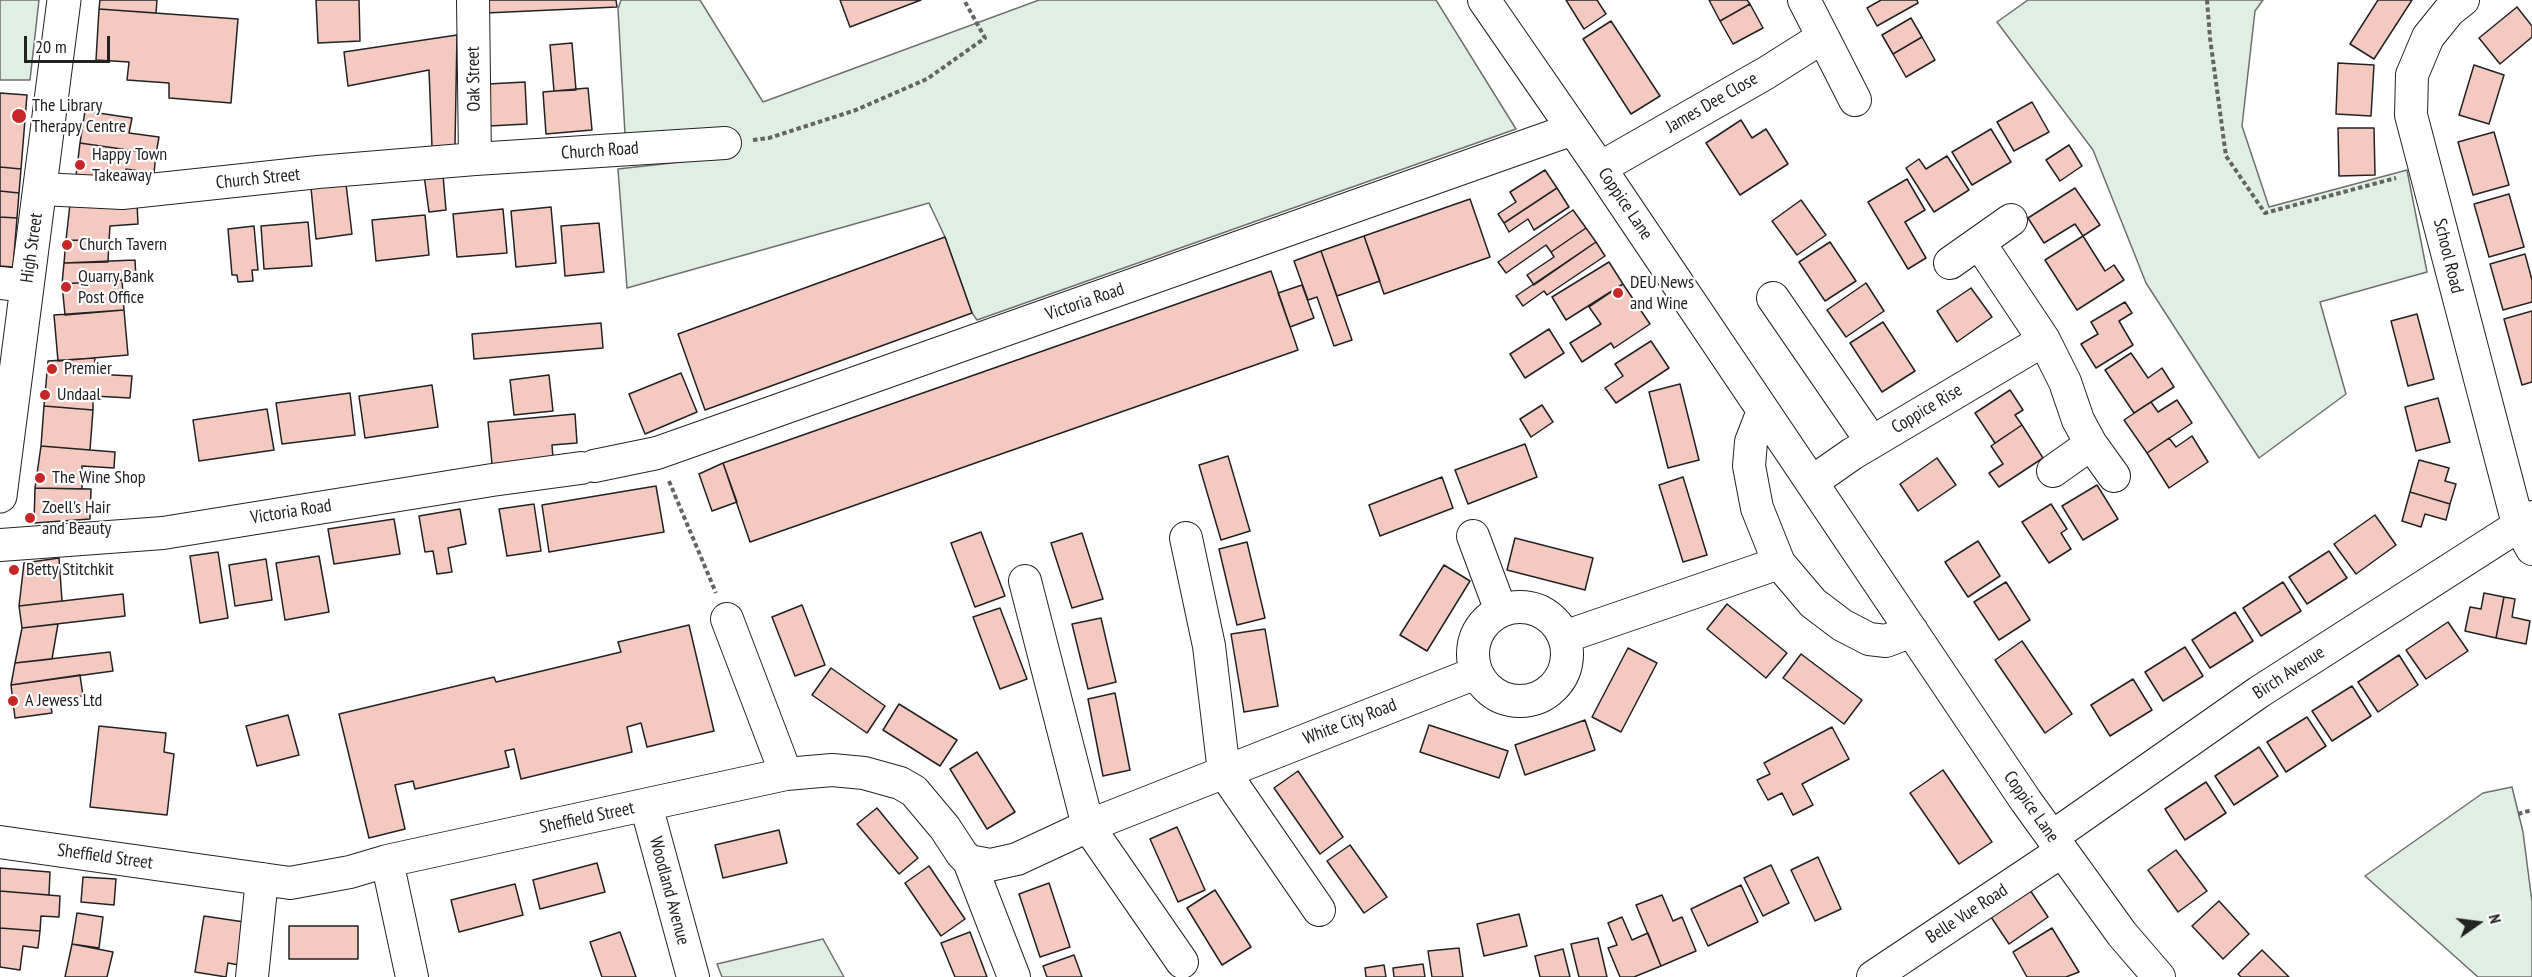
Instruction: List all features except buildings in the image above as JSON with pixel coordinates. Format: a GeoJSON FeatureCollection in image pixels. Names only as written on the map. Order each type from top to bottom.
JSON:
{"type":"FeatureCollection","features":[{"type":"Feature","properties":{"kind":"main road","name":"High Street"},"geometry":{"type":"LineString","coordinates":[[0,496],[13,285],[41,189],[64,0]]}},
{"type":"Feature","properties":{"kind":"street","name":"Oak Street"},"geometry":{"type":"LineString","coordinates":[[473,0],[475,159]]}},
{"type":"Feature","properties":{"kind":"street","name":"Coppice Lane"},"geometry":{"type":"LineString","coordinates":[[1484,0],[2057,844],[2122,934],[2159,977]]}},
{"type":"Feature","properties":{"kind":"street"},"geometry":{"type":"LineString","coordinates":[[1804,0],[1856,100]]}},
{"type":"Feature","properties":{"kind":"street","name":"School Road"},"geometry":{"type":"LineString","coordinates":[[2463,0],[2449,11],[2428,37],[2412,75],[2411,115],[2527,530]]}},
{"type":"Feature","properties":{"kind":"street","name":"James Dee Close"},"geometry":{"type":"LineString","coordinates":[[1600,168],[1766,73],[1823,37]]}},
{"type":"Feature","properties":{"kind":"street","name":"Victoria Road"},"geometry":{"type":"LineString","coordinates":[[0,545],[163,533],[587,467],[657,453],[1573,129]]}},
{"type":"Feature","properties":{"kind":"street","name":"Church Road"},"geometry":{"type":"LineString","coordinates":[[475,159],[725,143]]}},
{"type":"Feature","properties":{"kind":"street","name":"Church Street"},"geometry":{"type":"LineString","coordinates":[[41,189],[122,193],[318,172],[475,159]]}},
{"type":"Feature","properties":{"kind":"street"},"geometry":{"type":"LineString","coordinates":[[1950,263],[2012,220]]}},
{"type":"Feature","properties":{"kind":"street"},"geometry":{"type":"LineString","coordinates":[[1980,244],[2044,340],[2065,382],[2078,420],[2091,444],[2114,476]]}},
{"type":"Feature","properties":{"kind":"street"},"geometry":{"type":"LineString","coordinates":[[1773,297],[1872,442]]}},
{"type":"Feature","properties":{"kind":"street","name":"Coppice Rise"},"geometry":{"type":"LineString","coordinates":[[1812,482],[1872,442],[2044,340]]}},
{"type":"Feature","properties":{"kind":"street"},"geometry":{"type":"LineString","coordinates":[[1763,411],[1751,442],[1749,466],[1757,508],[1779,563],[1813,603],[1842,625],[1869,639],[1886,641],[1912,630]]}},
{"type":"Feature","properties":{"kind":"street"},"geometry":{"type":"LineString","coordinates":[[2053,471],[2091,444]]}},
{"type":"Feature","properties":{"kind":"street","name":"Birch Avenue"},"geometry":{"type":"LineString","coordinates":[[2057,844],[2259,692],[2527,530]]}},
{"type":"Feature","properties":{"kind":"street"},"geometry":{"type":"LineString","coordinates":[[1473,536],[1501,611]]}},
{"type":"Feature","properties":{"kind":"street"},"geometry":{"type":"LineString","coordinates":[[1186,538],[1209,646],[1224,772],[1319,910]]}},
{"type":"Feature","properties":{"kind":"street"},"geometry":{"type":"LineString","coordinates":[[1564,637],[1779,563]]}},
{"type":"Feature","properties":{"kind":"street"},"geometry":{"type":"LineString","coordinates":[[1025,581],[1088,826],[1182,962]]}},
{"type":"Feature","properties":{"kind":"street"},"geometry":{"type":"LineString","coordinates":[[1519,607],[1538,611],[1554,621],[1564,637],[1567,658],[1561,678],[1547,693],[1528,701],[1507,700],[1488,690],[1476,673],[1473,655],[1476,637],[1486,622],[1501,611],[1519,607]]}},
{"type":"Feature","properties":{"kind":"street"},"geometry":{"type":"LineString","coordinates":[[727,619],[786,774],[832,770],[864,773],[900,783],[914,791],[969,861],[1014,977]]}},
{"type":"Feature","properties":{"kind":"street","name":"White City Road"},"geometry":{"type":"LineString","coordinates":[[969,861],[990,866],[1017,859],[1088,826],[1476,673]]}},
{"type":"Feature","properties":{"kind":"street","name":"Sheffield Street"},"geometry":{"type":"LineString","coordinates":[[0,842],[290,883],[350,872],[387,861],[786,774]]}},
{"type":"Feature","properties":{"kind":"street","name":"Woodland Avenue"},"geometry":{"type":"LineString","coordinates":[[646,805],[693,977]]}},
{"type":"Feature","properties":{"kind":"street","name":"Belle Vue Road"},"geometry":{"type":"LineString","coordinates":[[1873,977],[2057,844]]}},
{"type":"Feature","properties":{"kind":"street"},"geometry":{"type":"LineString","coordinates":[[387,861],[412,977]]}},
{"type":"Feature","properties":{"kind":"street"},"geometry":{"type":"LineString","coordinates":[[252,977],[262,879]]}},
{"type":"Feature","properties":{"kind":"path"},"geometry":{"type":"LineString","coordinates":[[725,143],[769,138],[856,110],[927,79],[985,39],[964,0]]}},
{"type":"Feature","properties":{"kind":"path"},"geometry":{"type":"LineString","coordinates":[[2207,0],[2226,156],[2265,213],[2426,170]]}},
{"type":"Feature","properties":{"kind":"path"},"geometry":{"type":"LineString","coordinates":[[657,453],[727,619]]}},
{"type":"Feature","properties":{"kind":"path"},"geometry":{"type":"LineString","coordinates":[[2518,813],[2532,810]]}},
{"type":"Feature","properties":{"kind":"green space"},"geometry":{"type":"Polygon","coordinates":[[[0,0],[39,0],[30,80],[0,80],[0,0]]]}},
{"type":"Feature","properties":{"kind":"green space"},"geometry":{"type":"Polygon","coordinates":[[[621,0],[700,0],[763,102],[1039,0],[1436,0],[1516,129],[977,320],[972,313],[945,237],[929,203],[627,288],[618,169],[716,158],[625,134],[618,9],[621,0]]]}},
{"type":"Feature","properties":{"kind":"green space"},"geometry":{"type":"Polygon","coordinates":[[[2028,0],[2263,0],[2255,11],[2242,126],[2269,207],[2407,170],[2427,272],[2320,302],[2346,394],[2259,458],[2146,283],[2093,150],[1997,22],[2028,0]]]}},
{"type":"Feature","properties":{"kind":"green space"},"geometry":{"type":"Polygon","coordinates":[[[2512,787],[2523,832],[2532,902],[2532,977],[2478,977],[2365,876],[2483,793],[2512,787]]]}},
{"type":"Feature","properties":{"kind":"green space"},"geometry":{"type":"Polygon","coordinates":[[[823,939],[844,977],[722,977],[717,964],[823,939]]]}},
{"type":"Feature","properties":{"kind":"place","name":"The Library Therapy Centre"},"geometry":{"type":"Point","coordinates":[19,116]}},
{"type":"Feature","properties":{"kind":"place","name":"Happy Town Takeaway"},"geometry":{"type":"Point","coordinates":[80,165]}},
{"type":"Feature","properties":{"kind":"place","name":"Church Tavern"},"geometry":{"type":"Point","coordinates":[67,245]}},
{"type":"Feature","properties":{"kind":"place","name":"Quarry Bank Post Office"},"geometry":{"type":"Point","coordinates":[66,287]}},
{"type":"Feature","properties":{"kind":"place","name":"DEU News and Wine"},"geometry":{"type":"Point","coordinates":[1618,293]}},
{"type":"Feature","properties":{"kind":"place","name":"Premier"},"geometry":{"type":"Point","coordinates":[52,369]}},
{"type":"Feature","properties":{"kind":"place","name":"Undaal"},"geometry":{"type":"Point","coordinates":[45,395]}},
{"type":"Feature","properties":{"kind":"place","name":"The Wine Shop"},"geometry":{"type":"Point","coordinates":[40,478]}},
{"type":"Feature","properties":{"kind":"place","name":"Zoell's Hair and Beauty"},"geometry":{"type":"Point","coordinates":[30,518]}},
{"type":"Feature","properties":{"kind":"place","name":"Betty Stitchkit"},"geometry":{"type":"Point","coordinates":[14,570]}},
{"type":"Feature","properties":{"kind":"place","name":"A Jewess Ltd"},"geometry":{"type":"Point","coordinates":[13,701]}}]}
